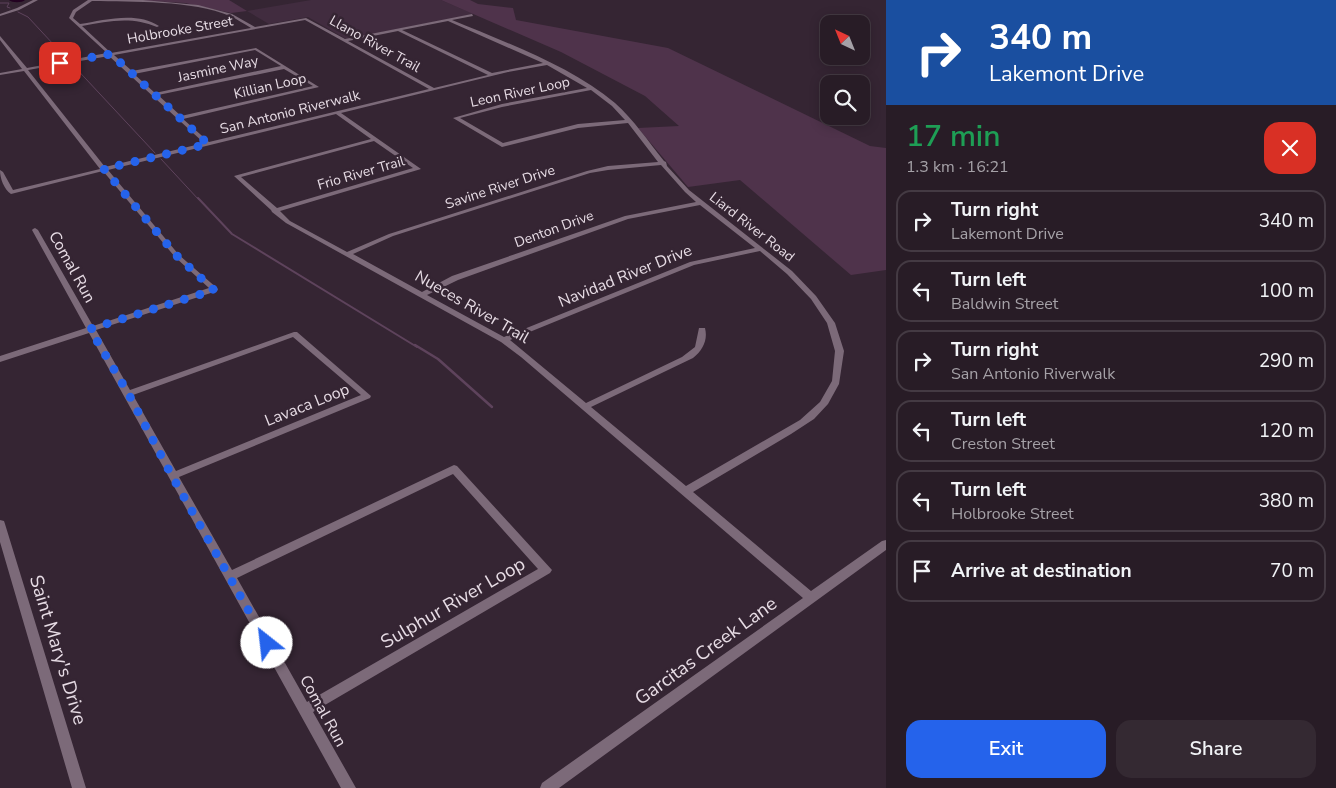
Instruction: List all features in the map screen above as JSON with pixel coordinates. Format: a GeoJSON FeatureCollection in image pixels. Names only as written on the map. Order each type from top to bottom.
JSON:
{"type":"FeatureCollection","features":[{"type":"Feature","properties":{"kind":"street"},"geometry":{"type":"LineString","coordinates":[[0,15],[36,0]]}},
{"type":"Feature","properties":{"kind":"street"},"geometry":{"type":"LineString","coordinates":[[208,144],[71,18],[71,13],[91,0],[163,2],[202,7],[232,15],[254,28]]}},
{"type":"Feature","properties":{"kind":"street"},"geometry":{"type":"LineString","coordinates":[[345,40],[472,15]]}},
{"type":"Feature","properties":{"kind":"street","name":"Holbrooke Street"},"geometry":{"type":"LineString","coordinates":[[0,74],[306,19]]}},
{"type":"Feature","properties":{"kind":"street","name":"Llano River Trail"},"geometry":{"type":"LineString","coordinates":[[306,19],[433,89]]}},
{"type":"Feature","properties":{"kind":"street"},"geometry":{"type":"LineString","coordinates":[[79,25],[128,20],[150,22],[158,26]]}},
{"type":"Feature","properties":{"kind":"street","name":"Liard River Road"},"geometry":{"type":"LineString","coordinates":[[449,20],[546,64],[591,89],[615,106],[683,187],[700,203],[759,248],[806,288],[828,317],[838,344],[839,361],[836,381],[823,404],[803,422],[686,491]]}},
{"type":"Feature","properties":{"kind":"street"},"geometry":{"type":"LineString","coordinates":[[398,30],[492,75]]}},
{"type":"Feature","properties":{"kind":"street"},"geometry":{"type":"LineString","coordinates":[[0,37],[104,169],[177,256],[214,290],[0,359]]}},
{"type":"Feature","properties":{"kind":"street","name":"Killian Loop"},"geometry":{"type":"LineString","coordinates":[[131,73],[256,49],[317,87],[179,118]]}},
{"type":"Feature","properties":{"kind":"street","name":"San Antonio Riverwalk"},"geometry":{"type":"LineString","coordinates":[[0,172],[10,192],[433,89],[546,64]]}},
{"type":"Feature","properties":{"kind":"street","name":"Jasmine Way"},"geometry":{"type":"LineString","coordinates":[[155,94],[285,67]]}},
{"type":"Feature","properties":{"kind":"street","name":"Leon River Loop"},"geometry":{"type":"LineString","coordinates":[[591,89],[502,106],[456,118],[502,145],[578,126],[628,120]]}},
{"type":"Feature","properties":{"kind":"street","name":"Frio River Trail"},"geometry":{"type":"LineString","coordinates":[[274,211],[418,169],[337,113]]}},
{"type":"Feature","properties":{"kind":"street","name":"Nueces River Trail"},"geometry":{"type":"LineString","coordinates":[[376,139],[237,176],[288,222],[504,340],[586,406],[811,598]]}},
{"type":"Feature","properties":{"kind":"street","name":"Savine River Drive"},"geometry":{"type":"LineString","coordinates":[[348,254],[391,235],[589,172],[608,168],[664,163]]}},
{"type":"Feature","properties":{"kind":"street","name":"Denton Drive"},"geometry":{"type":"LineString","coordinates":[[422,295],[455,278],[612,222],[644,213],[700,203]]}},
{"type":"Feature","properties":{"kind":"street","name":"Comal Run"},"geometry":{"type":"LineString","coordinates":[[34,230],[349,788]]}},
{"type":"Feature","properties":{"kind":"street","name":"Navidad River Drive"},"geometry":{"type":"LineString","coordinates":[[504,340],[692,262],[759,248]]}},
{"type":"Feature","properties":{"kind":"street"},"geometry":{"type":"LineString","coordinates":[[586,406],[691,355],[697,351],[702,343],[702,330]]}},
{"type":"Feature","properties":{"kind":"street","name":"Lavaca Loop"},"geometry":{"type":"LineString","coordinates":[[128,394],[294,334],[367,396],[172,476]]}},
{"type":"Feature","properties":{"kind":"street","name":"Sulphur River Loop"},"geometry":{"type":"LineString","coordinates":[[230,576],[454,469],[546,570],[305,710]]}},
{"type":"Feature","properties":{"kind":"street","name":"Saint Mary's Drive"},"geometry":{"type":"LineString","coordinates":[[0,524],[79,788]]}},
{"type":"Feature","properties":{"kind":"street","name":"Garcitas Creek Lane"},"geometry":{"type":"LineString","coordinates":[[547,788],[886,544]]}},
{"type":"Feature","properties":{"kind":"shaded area"},"geometry":{"type":"Polygon","coordinates":[[[132,0],[229,0],[247,11],[231,13],[185,3],[132,0]]]}},
{"type":"Feature","properties":{"kind":"shaded area"},"geometry":{"type":"Polygon","coordinates":[[[311,0],[441,0],[474,14],[346,39],[308,17],[269,24],[247,11],[311,0]]]}},
{"type":"Feature","properties":{"kind":"shaded area"},"geometry":{"type":"Polygon","coordinates":[[[441,0],[470,0],[478,4],[513,8],[516,20],[668,48],[820,122],[820,125],[827,125],[870,146],[886,148],[886,270],[851,275],[740,180],[688,187],[638,128],[679,126],[645,96],[561,52],[441,0]]]}},
{"type":"Feature","properties":{"kind":"waterway"},"geometry":{"type":"LineString","coordinates":[[12,0],[22,0]]}},
{"type":"Feature","properties":{"kind":"waterway"},"geometry":{"type":"LineString","coordinates":[[0,3],[9,3],[7,7],[10,8]]}},
{"type":"Feature","properties":{"kind":"waterway"},"geometry":{"type":"LineString","coordinates":[[18,12],[28,17],[67,59]]}},
{"type":"Feature","properties":{"kind":"waterway"},"geometry":{"type":"LineString","coordinates":[[72,64],[155,153]]}},
{"type":"Feature","properties":{"kind":"waterway"},"geometry":{"type":"LineString","coordinates":[[161,159],[199,200]]}},
{"type":"Feature","properties":{"kind":"waterway"},"geometry":{"type":"LineString","coordinates":[[198,198],[232,234],[417,347]]}},
{"type":"Feature","properties":{"kind":"waterway"},"geometry":{"type":"LineString","coordinates":[[415,345],[438,359],[492,407]]}},
{"type":"Feature","properties":{"kind":"route"},"geometry":{"type":"LineString","coordinates":[[60,63],[111,54],[208,144],[104,169],[177,256],[214,290],[90,329],[128,393],[172,476],[267,643]]}}]}
